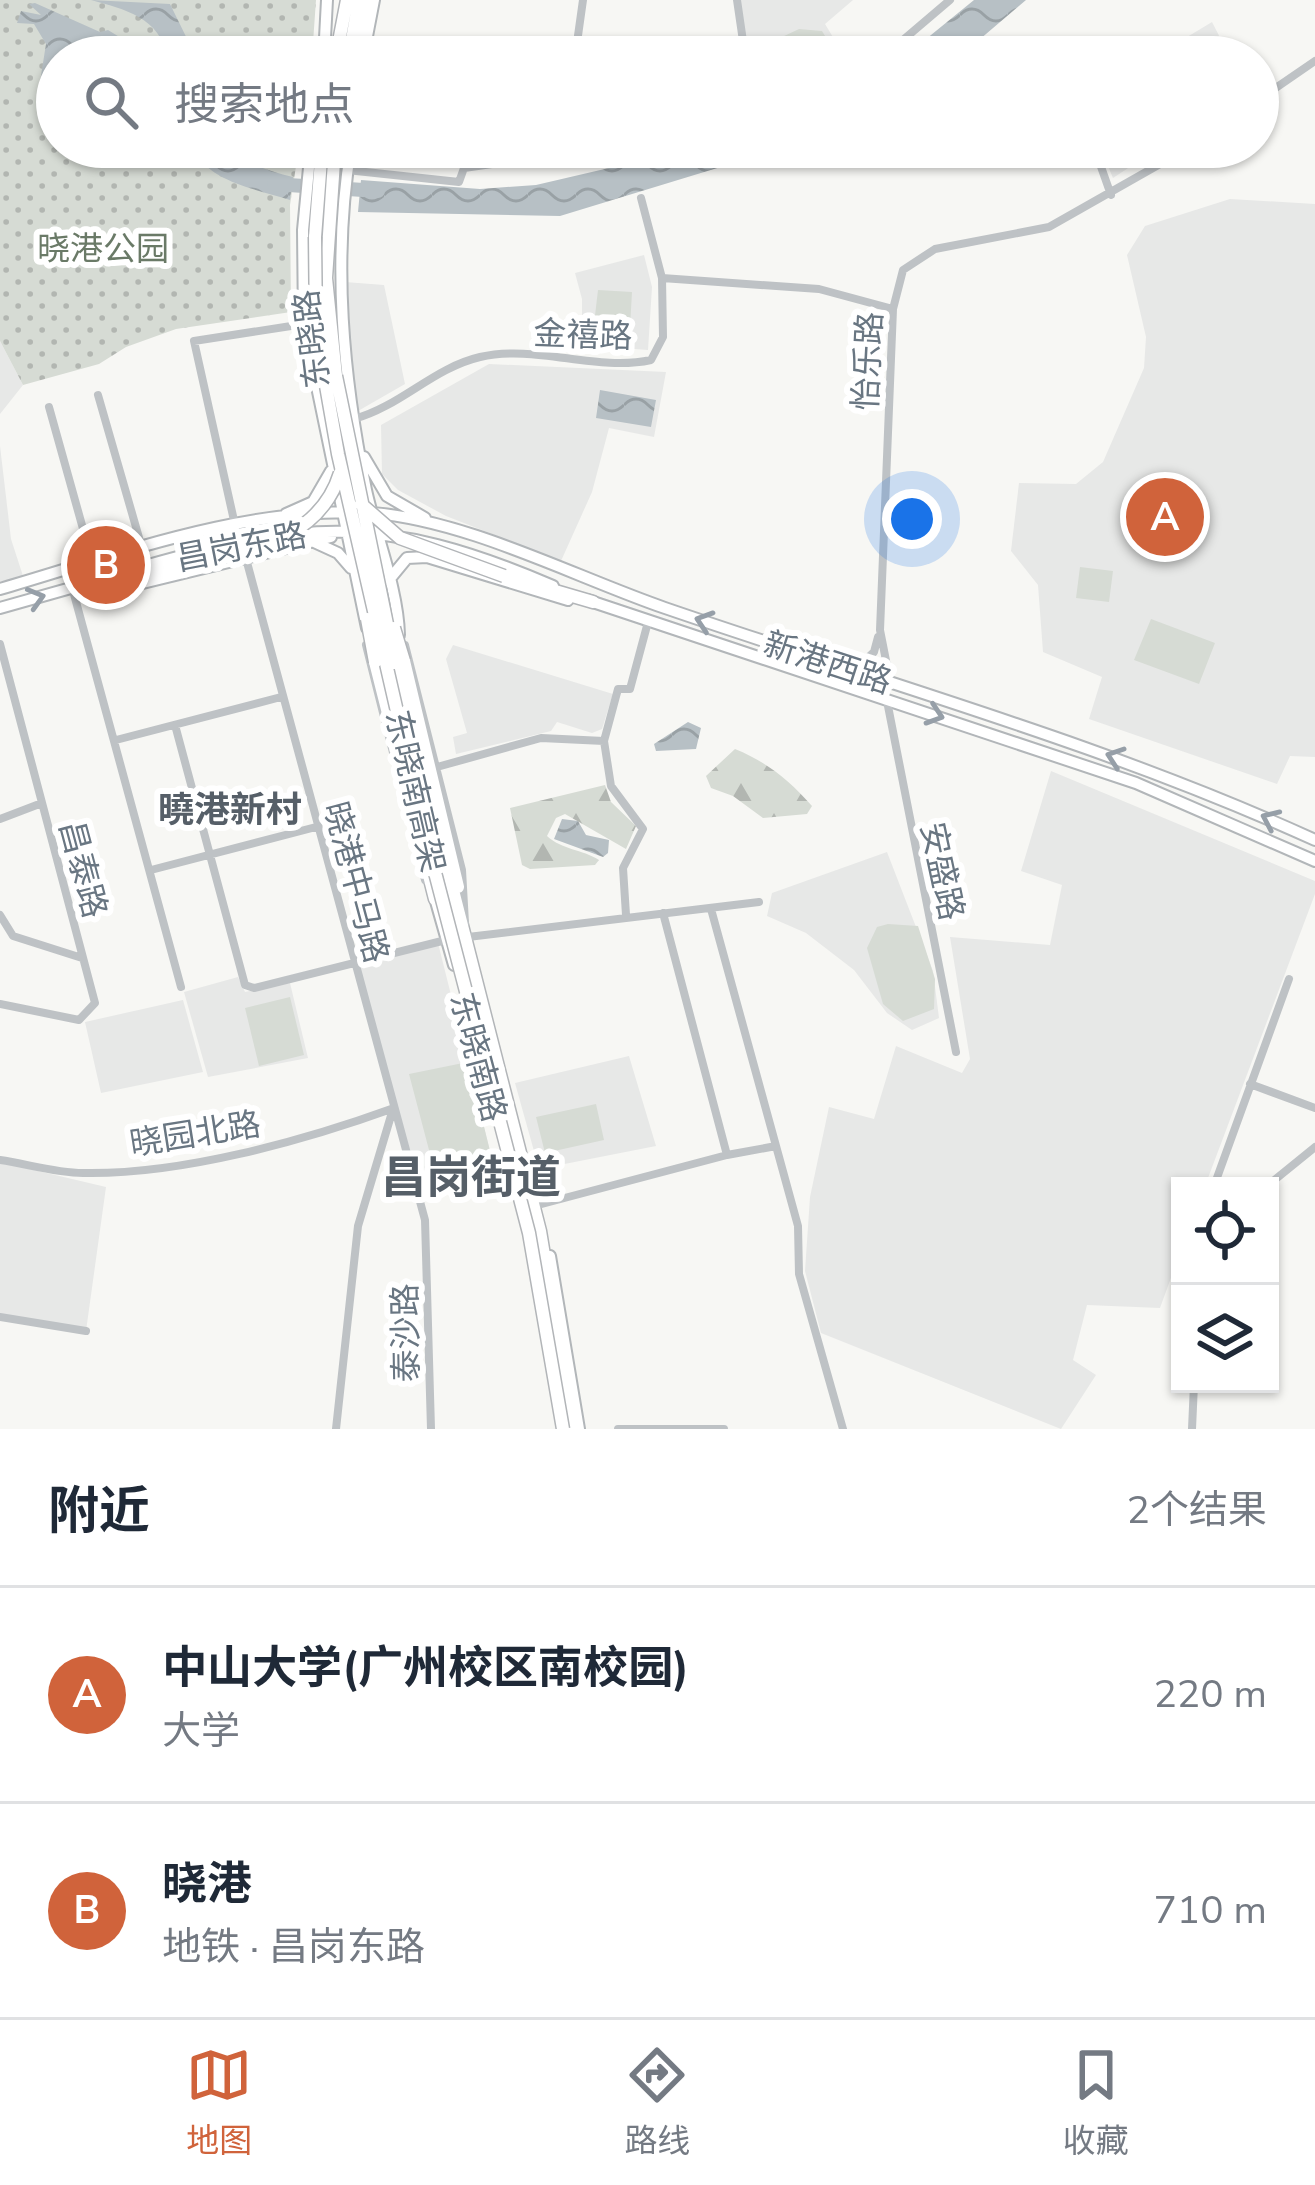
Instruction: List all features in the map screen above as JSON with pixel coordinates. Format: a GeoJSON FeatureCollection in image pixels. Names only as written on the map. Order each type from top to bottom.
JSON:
{"type":"FeatureCollection","features":[{"type":"Feature","properties":{"kind":"highway"},"geometry":{"type":"LineString","coordinates":[[335,36],[342,0]]}},
{"type":"Feature","properties":{"kind":"highway"},"geometry":{"type":"LineString","coordinates":[[357,36],[359,0]]}},
{"type":"Feature","properties":{"kind":"highway"},"geometry":{"type":"LineString","coordinates":[[360,36],[365,8],[373,0]]}},
{"type":"Feature","properties":{"kind":"highway","name":"东晓南高架"},"geometry":{"type":"LineString","coordinates":[[339,168],[327,228],[330,331],[362,530],[426,838],[530,1233],[560,1429]]}},
{"type":"Feature","properties":{"kind":"highway","name":"东晓南高架"},"geometry":{"type":"LineString","coordinates":[[314,170],[316,329],[332,456],[362,530],[540,1231],[576,1429]]}},
{"type":"Feature","properties":{"kind":"highway"},"geometry":{"type":"LineString","coordinates":[[72,587],[186,566],[276,542],[319,511],[336,484],[342,456],[335,376]]}},
{"type":"Feature","properties":{"kind":"highway"},"geometry":{"type":"LineString","coordinates":[[332,456],[356,496],[391,532],[504,576],[593,602]]}},
{"type":"Feature","properties":{"kind":"highway"},"geometry":{"type":"LineString","coordinates":[[362,530],[375,662],[435,899]]}},
{"type":"Feature","properties":{"kind":"highway"},"geometry":{"type":"LineString","coordinates":[[362,530],[404,661],[466,931]]}},
{"type":"Feature","properties":{"kind":"main road"},"geometry":{"type":"LineString","coordinates":[[327,0],[330,36]]}},
{"type":"Feature","properties":{"kind":"main road","name":"东晓路"},"geometry":{"type":"LineString","coordinates":[[346,168],[343,338],[357,439],[362,530]]}},
{"type":"Feature","properties":{"kind":"main road","name":"东晓路"},"geometry":{"type":"LineString","coordinates":[[311,204],[304,324],[332,456],[337,514],[362,530]]}},
{"type":"Feature","properties":{"kind":"main road"},"geometry":{"type":"LineString","coordinates":[[357,439],[387,496],[444,527]]}},
{"type":"Feature","properties":{"kind":"main road"},"geometry":{"type":"LineString","coordinates":[[264,521],[313,502],[332,456]]}},
{"type":"Feature","properties":{"kind":"main road","name":"昌岗东路"},"geometry":{"type":"LineString","coordinates":[[0,589],[236,526],[337,514]]}},
{"type":"Feature","properties":{"kind":"main road","name":"新港西路"},"geometry":{"type":"LineString","coordinates":[[337,514],[362,530],[404,534],[483,557],[648,622],[1178,798],[1315,861]]}},
{"type":"Feature","properties":{"kind":"main road"},"geometry":{"type":"LineString","coordinates":[[404,534],[405,518]]}},
{"type":"Feature","properties":{"kind":"main road","name":"新港西路"},"geometry":{"type":"LineString","coordinates":[[362,530],[405,518],[444,527],[1177,780],[1315,840]]}},
{"type":"Feature","properties":{"kind":"main road"},"geometry":{"type":"LineString","coordinates":[[72,587],[100,593],[362,530]]}},
{"type":"Feature","properties":{"kind":"main road","name":"昌岗东路"},"geometry":{"type":"LineString","coordinates":[[0,608],[241,541],[362,530]]}},
{"type":"Feature","properties":{"kind":"main road","name":"东晓南路"},"geometry":{"type":"LineString","coordinates":[[362,530],[353,571],[524,1233],[560,1429]]}},
{"type":"Feature","properties":{"kind":"main road","name":"东晓南路"},"geometry":{"type":"LineString","coordinates":[[362,530],[387,584],[399,626]]}},
{"type":"Feature","properties":{"kind":"main road","name":"东晓南路"},"geometry":{"type":"LineString","coordinates":[[362,530],[538,1205],[576,1429]]}},
{"type":"Feature","properties":{"kind":"main road"},"geometry":{"type":"LineString","coordinates":[[241,541],[303,541],[328,547],[353,571]]}},
{"type":"Feature","properties":{"kind":"main road"},"geometry":{"type":"LineString","coordinates":[[387,584],[407,558],[427,557],[543,595],[593,602]]}},
{"type":"Feature","properties":{"kind":"main road"},"geometry":{"type":"LineString","coordinates":[[399,626],[399,667]]}},
{"type":"Feature","properties":{"kind":"street"},"geometry":{"type":"LineString","coordinates":[[578,36],[583,0]]}},
{"type":"Feature","properties":{"kind":"street"},"geometry":{"type":"LineString","coordinates":[[737,0],[742,36]]}},
{"type":"Feature","properties":{"kind":"street"},"geometry":{"type":"LineString","coordinates":[[908,36],[950,0]]}},
{"type":"Feature","properties":{"kind":"street"},"geometry":{"type":"LineString","coordinates":[[1279,86],[1315,61]]}},
{"type":"Feature","properties":{"kind":"street"},"geometry":{"type":"LineString","coordinates":[[347,173],[459,182],[464,168]]}},
{"type":"Feature","properties":{"kind":"street"},"geometry":{"type":"LineString","coordinates":[[1102,168],[1112,195]]}},
{"type":"Feature","properties":{"kind":"street","name":"怡乐路"},"geometry":{"type":"LineString","coordinates":[[891,682],[880,630],[892,309],[898,281],[917,257],[1023,236],[1112,195],[1156,168]]}},
{"type":"Feature","properties":{"kind":"street"},"geometry":{"type":"LineString","coordinates":[[641,198],[662,278]]}},
{"type":"Feature","properties":{"kind":"street","name":"金禧路"},"geometry":{"type":"LineString","coordinates":[[353,419],[390,406],[436,374],[484,356],[651,360],[663,337],[662,278],[819,290],[892,309]]}},
{"type":"Feature","properties":{"kind":"street"},"geometry":{"type":"LineString","coordinates":[[236,526],[194,341],[304,324]]}},
{"type":"Feature","properties":{"kind":"street"},"geometry":{"type":"LineString","coordinates":[[98,395],[142,549]]}},
{"type":"Feature","properties":{"kind":"street"},"geometry":{"type":"LineString","coordinates":[[49,407],[93,562]]}},
{"type":"Feature","properties":{"kind":"street"},"geometry":{"type":"LineString","coordinates":[[332,456],[357,439]]}},
{"type":"Feature","properties":{"kind":"street","name":"晓港中马路"},"geometry":{"type":"LineString","coordinates":[[241,541],[427,1236]]}},
{"type":"Feature","properties":{"kind":"street"},"geometry":{"type":"LineString","coordinates":[[72,587],[181,988]]}},
{"type":"Feature","properties":{"kind":"street","name":"东晓南路"},"geometry":{"type":"LineString","coordinates":[[363,613],[398,787],[435,899]]}},
{"type":"Feature","properties":{"kind":"street"},"geometry":{"type":"LineString","coordinates":[[626,916],[623,868],[644,829],[610,786],[604,741],[619,689],[630,689],[648,622]]}},
{"type":"Feature","properties":{"kind":"street","name":"东晓南路"},"geometry":{"type":"LineString","coordinates":[[399,626],[462,870],[466,931]]}},
{"type":"Feature","properties":{"kind":"street"},"geometry":{"type":"LineString","coordinates":[[855,670],[874,652],[880,630]]}},
{"type":"Feature","properties":{"kind":"street","name":"昌泰路"},"geometry":{"type":"LineString","coordinates":[[0,644],[95,1003],[79,1020],[0,1004]]}},
{"type":"Feature","properties":{"kind":"street"},"geometry":{"type":"LineString","coordinates":[[377,657],[394,652]]}},
{"type":"Feature","properties":{"kind":"street"},"geometry":{"type":"LineString","coordinates":[[116,740],[281,698]]}},
{"type":"Feature","properties":{"kind":"street","name":"安盛路"},"geometry":{"type":"LineString","coordinates":[[887,700],[956,1052]]}},
{"type":"Feature","properties":{"kind":"street"},"geometry":{"type":"LineString","coordinates":[[175,725],[245,985],[254,988],[446,940]]}},
{"type":"Feature","properties":{"kind":"street"},"geometry":{"type":"LineString","coordinates":[[437,767],[541,739],[604,741]]}},
{"type":"Feature","properties":{"kind":"street"},"geometry":{"type":"LineString","coordinates":[[0,832],[2,819],[42,803]]}},
{"type":"Feature","properties":{"kind":"street"},"geometry":{"type":"LineString","coordinates":[[151,870],[316,827]]}},
{"type":"Feature","properties":{"kind":"street"},"geometry":{"type":"LineString","coordinates":[[466,931],[759,902]]}},
{"type":"Feature","properties":{"kind":"street"},"geometry":{"type":"LineString","coordinates":[[711,909],[798,1226],[799,1274],[843,1429]]}},
{"type":"Feature","properties":{"kind":"street"},"geometry":{"type":"LineString","coordinates":[[663,913],[728,1155]]}},
{"type":"Feature","properties":{"kind":"street"},"geometry":{"type":"LineString","coordinates":[[0,915],[13,936],[82,958]]}},
{"type":"Feature","properties":{"kind":"street"},"geometry":{"type":"LineString","coordinates":[[1217,1177],[1289,979]]}},
{"type":"Feature","properties":{"kind":"street"},"geometry":{"type":"LineString","coordinates":[[1250,1084],[1315,1108]]}},
{"type":"Feature","properties":{"kind":"street"},"geometry":{"type":"LineString","coordinates":[[336,1429],[358,1226],[394,1108]]}},
{"type":"Feature","properties":{"kind":"street","name":"晓园北路"},"geometry":{"type":"LineString","coordinates":[[0,1160],[83,1174],[211,1159],[306,1139],[394,1108]]}},
{"type":"Feature","properties":{"kind":"street"},"geometry":{"type":"LineString","coordinates":[[538,1205],[776,1146]]}},
{"type":"Feature","properties":{"kind":"street"},"geometry":{"type":"LineString","coordinates":[[1278,1177],[1315,1148]]}},
{"type":"Feature","properties":{"kind":"street","name":"泰沙路"},"geometry":{"type":"LineString","coordinates":[[427,1236],[431,1429]]}},
{"type":"Feature","properties":{"kind":"street"},"geometry":{"type":"LineString","coordinates":[[0,1317],[86,1331]]}},
{"type":"Feature","properties":{"kind":"street"},"geometry":{"type":"LineString","coordinates":[[1192,1429],[1194,1393]]}},
{"type":"Feature","properties":{"kind":"street"},"geometry":{"type":"LineString","coordinates":[[618,1429],[630,1425],[724,1429]]}},
{"type":"Feature","properties":{"kind":"shaded area"},"geometry":{"type":"Polygon","coordinates":[[[740,0],[853,0],[825,24],[832,36],[744,36],[740,0]]]}},
{"type":"Feature","properties":{"kind":"shaded area"},"geometry":{"type":"Polygon","coordinates":[[[1212,22],[1219,36],[1189,36],[1212,22]]]}},
{"type":"Feature","properties":{"kind":"shaded area"},"geometry":{"type":"Polygon","coordinates":[[[1109,168],[1128,168],[1113,178],[1109,168]]]}},
{"type":"Feature","properties":{"kind":"shaded area"},"geometry":{"type":"Polygon","coordinates":[[[1230,199],[1315,204],[1315,757],[1290,756],[1277,784],[1089,719],[1102,677],[1043,652],[1038,585],[1011,551],[1019,483],[1076,484],[1103,462],[1144,368],[1146,337],[1127,255],[1145,226],[1230,199]]]}},
{"type":"Feature","properties":{"kind":"shaded area"},"geometry":{"type":"Polygon","coordinates":[[[644,255],[652,287],[648,350],[582,345],[582,299],[575,273],[644,255]]]}},
{"type":"Feature","properties":{"kind":"shaded area"},"geometry":{"type":"Polygon","coordinates":[[[345,282],[384,285],[405,384],[358,411],[348,351],[345,282]]]}},
{"type":"Feature","properties":{"kind":"shaded area"},"geometry":{"type":"Polygon","coordinates":[[[0,341],[23,385],[0,414],[0,341]]]}},
{"type":"Feature","properties":{"kind":"shaded area"},"geometry":{"type":"Polygon","coordinates":[[[489,364],[666,372],[654,437],[609,428],[592,492],[561,561],[446,516],[398,490],[382,474],[381,425],[489,364]]]}},
{"type":"Feature","properties":{"kind":"shaded area"},"geometry":{"type":"Polygon","coordinates":[[[0,446],[11,539],[23,576],[0,582],[0,446]]]}},
{"type":"Feature","properties":{"kind":"shaded area"},"geometry":{"type":"Polygon","coordinates":[[[453,645],[613,694],[602,729],[592,733],[557,722],[551,731],[456,754],[453,737],[467,733],[446,659],[453,645]]]}},
{"type":"Feature","properties":{"kind":"shaded area"},"geometry":{"type":"Polygon","coordinates":[[[1051,771],[1315,881],[1315,894],[1208,1177],[1171,1177],[1171,1278],[1160,1308],[1087,1305],[1073,1360],[1096,1375],[1061,1429],[821,1333],[805,1271],[810,1197],[829,1107],[874,1119],[896,1046],[962,1073],[970,1059],[950,937],[1050,945],[1062,885],[1021,871],[1051,771]]]}},
{"type":"Feature","properties":{"kind":"shaded area"},"geometry":{"type":"Polygon","coordinates":[[[887,852],[933,971],[939,1018],[912,1030],[887,1013],[854,970],[806,933],[767,916],[772,893],[887,852]]]}},
{"type":"Feature","properties":{"kind":"shaded area"},"geometry":{"type":"Polygon","coordinates":[[[438,943],[491,1155],[411,1173],[354,965],[438,943]]]}},
{"type":"Feature","properties":{"kind":"shaded area"},"geometry":{"type":"Polygon","coordinates":[[[238,977],[245,992],[290,983],[308,1058],[208,1077],[184,992],[238,977]]]}},
{"type":"Feature","properties":{"kind":"shaded area"},"geometry":{"type":"Polygon","coordinates":[[[183,1000],[203,1072],[101,1093],[85,1022],[183,1000]]]}},
{"type":"Feature","properties":{"kind":"shaded area"},"geometry":{"type":"Polygon","coordinates":[[[629,1056],[656,1146],[539,1169],[515,1083],[629,1056]]]}},
{"type":"Feature","properties":{"kind":"shaded area"},"geometry":{"type":"Polygon","coordinates":[[[0,1162],[106,1187],[86,1331],[0,1317],[0,1162]]]}},
{"type":"Feature","properties":{"kind":"green space","name":"晓港公园"},"geometry":{"type":"Polygon","coordinates":[[[0,0],[316,0],[313,36],[36,36],[36,168],[296,168],[290,205],[291,312],[176,329],[126,347],[99,364],[23,385],[0,341],[0,0]]]}},
{"type":"Feature","properties":{"kind":"green space"},"geometry":{"type":"Polygon","coordinates":[[[799,29],[822,31],[825,36],[784,36],[799,29]]]}},
{"type":"Feature","properties":{"kind":"green space"},"geometry":{"type":"Polygon","coordinates":[[[598,290],[632,292],[630,327],[594,324],[598,290]]]}},
{"type":"Feature","properties":{"kind":"green space"},"geometry":{"type":"Polygon","coordinates":[[[1080,567],[1113,571],[1109,602],[1076,598],[1080,567]]]}},
{"type":"Feature","properties":{"kind":"green space"},"geometry":{"type":"Polygon","coordinates":[[[1151,619],[1215,643],[1199,684],[1134,660],[1151,619]]]}},
{"type":"Feature","properties":{"kind":"green space"},"geometry":{"type":"Polygon","coordinates":[[[735,749],[786,780],[812,806],[807,814],[763,818],[733,796],[711,788],[706,776],[735,749]]]}},
{"type":"Feature","properties":{"kind":"green space"},"geometry":{"type":"Polygon","coordinates":[[[605,785],[611,802],[636,826],[626,849],[565,814],[556,818],[547,836],[599,860],[595,865],[530,869],[522,865],[510,808],[605,785]]]}},
{"type":"Feature","properties":{"kind":"green space"},"geometry":{"type":"Polygon","coordinates":[[[918,926],[935,979],[934,1009],[903,1021],[883,1004],[867,948],[877,927],[918,926]]]}},
{"type":"Feature","properties":{"kind":"green space"},"geometry":{"type":"Polygon","coordinates":[[[290,997],[304,1055],[259,1066],[245,1008],[290,997]]]}},
{"type":"Feature","properties":{"kind":"green space"},"geometry":{"type":"Polygon","coordinates":[[[468,1062],[491,1155],[434,1169],[409,1074],[468,1062]]]}},
{"type":"Feature","properties":{"kind":"green space"},"geometry":{"type":"Polygon","coordinates":[[[596,1104],[604,1140],[545,1153],[536,1117],[596,1104]]]}},
{"type":"Feature","properties":{"kind":"water"},"geometry":{"type":"Polygon","coordinates":[[[91,0],[170,4],[186,36],[159,36],[128,12],[91,0]]]}},
{"type":"Feature","properties":{"kind":"water"},"geometry":{"type":"Polygon","coordinates":[[[974,0],[1026,0],[984,36],[930,36],[974,0]]]}},
{"type":"Feature","properties":{"kind":"water"},"geometry":{"type":"Polygon","coordinates":[[[29,4],[118,36],[41,36],[34,24],[17,23],[21,11],[41,15],[29,4]]]}},
{"type":"Feature","properties":{"kind":"water"},"geometry":{"type":"Polygon","coordinates":[[[263,168],[293,177],[290,200],[248,187],[209,169],[263,168]]]}},
{"type":"Feature","properties":{"kind":"water"},"geometry":{"type":"Polygon","coordinates":[[[609,168],[717,168],[560,216],[358,212],[361,180],[480,189],[536,185],[609,168]]]}},
{"type":"Feature","properties":{"kind":"water"},"geometry":{"type":"Polygon","coordinates":[[[600,390],[656,400],[651,427],[596,418],[600,390]]]}},
{"type":"Feature","properties":{"kind":"water"},"geometry":{"type":"Polygon","coordinates":[[[688,722],[701,728],[696,749],[656,751],[654,744],[688,722]]]}},
{"type":"Feature","properties":{"kind":"water"},"geometry":{"type":"Polygon","coordinates":[[[562,819],[578,821],[586,835],[609,840],[608,853],[603,857],[554,839],[562,819]]]}},
{"type":"Feature","properties":{"kind":"waterway"},"geometry":{"type":"LineString","coordinates":[[274,184],[378,191]]}},
{"type":"Feature","properties":{"kind":"place","name":"中山大学(广州校区南校园)"},"geometry":{"type":"Point","coordinates":[1165,517]}},
{"type":"Feature","properties":{"kind":"place","name":"晓港"},"geometry":{"type":"Point","coordinates":[106,565]}},
{"type":"Feature","properties":{"kind":"district","name":"曉港新村"},"geometry":{"type":"Point","coordinates":[230,809]}},
{"type":"Feature","properties":{"kind":"district","name":"昌岗街道"},"geometry":{"type":"Point","coordinates":[471,1177]}}]}
